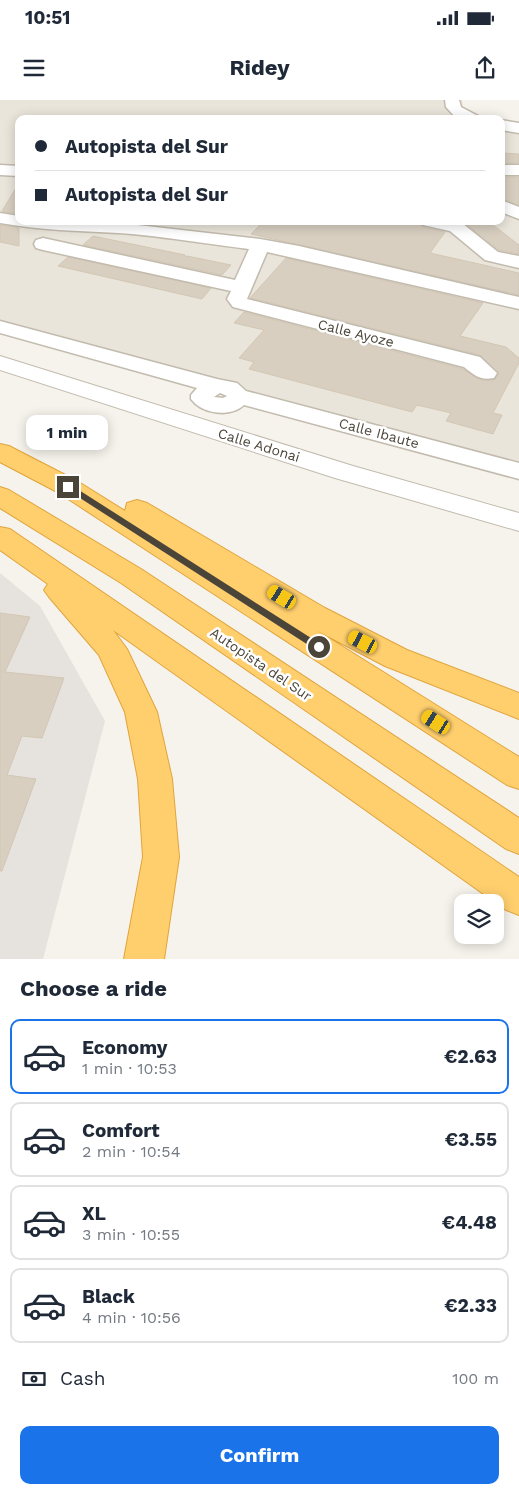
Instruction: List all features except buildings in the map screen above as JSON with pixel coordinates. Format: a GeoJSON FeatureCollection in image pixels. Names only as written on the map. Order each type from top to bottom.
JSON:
{"type":"FeatureCollection","features":[{"type":"Feature","properties":{"kind":"highway"},"geometry":{"type":"LineString","coordinates":[[0,452],[68,487],[519,776]]}},
{"type":"Feature","properties":{"kind":"highway"},"geometry":{"type":"LineString","coordinates":[[68,487],[136,509],[314,616],[396,658],[519,706]]}},
{"type":"Feature","properties":{"kind":"highway","name":"Autopista del Sur"},"geometry":{"type":"LineString","coordinates":[[0,496],[131,576],[519,838]]}},
{"type":"Feature","properties":{"kind":"highway"},"geometry":{"type":"LineString","coordinates":[[0,536],[519,898]]}},
{"type":"Feature","properties":{"kind":"highway"},"geometry":{"type":"LineString","coordinates":[[0,542],[58,589],[112,649],[140,712],[155,779],[161,857],[144,959]]}},
{"type":"Feature","properties":{"kind":"street"},"geometry":{"type":"LineString","coordinates":[[452,100],[452,105],[457,112],[464,115]]}},
{"type":"Feature","properties":{"kind":"street"},"geometry":{"type":"LineString","coordinates":[[505,126],[519,128]]}},
{"type":"Feature","properties":{"kind":"street"},"geometry":{"type":"LineString","coordinates":[[0,170],[15,171]]}},
{"type":"Feature","properties":{"kind":"street"},"geometry":{"type":"LineString","coordinates":[[505,170],[519,170]]}},
{"type":"Feature","properties":{"kind":"street"},"geometry":{"type":"LineString","coordinates":[[505,207],[519,214]]}},
{"type":"Feature","properties":{"kind":"street"},"geometry":{"type":"LineString","coordinates":[[0,218],[15,220]]}},
{"type":"Feature","properties":{"kind":"street"},"geometry":{"type":"LineString","coordinates":[[57,225],[120,228],[260,245],[300,252],[519,303]]}},
{"type":"Feature","properties":{"kind":"street"},"geometry":{"type":"LineString","coordinates":[[447,225],[456,227],[492,256],[519,262]]}},
{"type":"Feature","properties":{"kind":"street"},"geometry":{"type":"LineString","coordinates":[[43,244],[241,287],[260,245]]}},
{"type":"Feature","properties":{"kind":"street","name":"Calle Ayoze"},"geometry":{"type":"LineString","coordinates":[[241,287],[237,299],[240,303],[248,306],[472,362],[486,373]]}},
{"type":"Feature","properties":{"kind":"street"},"geometry":{"type":"LineString","coordinates":[[0,327],[209,392]]}},
{"type":"Feature","properties":{"kind":"street"},"geometry":{"type":"LineString","coordinates":[[0,342],[209,392]]}},
{"type":"Feature","properties":{"kind":"street","name":"Calle Adonai"},"geometry":{"type":"LineString","coordinates":[[0,363],[344,472],[519,522]]}},
{"type":"Feature","properties":{"kind":"street","name":"Calle Ibaute"},"geometry":{"type":"LineString","coordinates":[[209,392],[204,402],[209,405],[220,407],[234,402],[238,396],[519,470]]}},
{"type":"Feature","properties":{"kind":"shaded area"},"geometry":{"type":"Polygon","coordinates":[[[0,100],[462,100],[463,107],[480,115],[15,115],[15,225],[505,225],[505,121],[519,123],[519,463],[0,332],[0,100]]]}},
{"type":"Feature","properties":{"kind":"shaded area"},"geometry":{"type":"Polygon","coordinates":[[[0,573],[40,606],[105,721],[43,959],[0,959],[0,573]]]}},
{"type":"Feature","properties":{"kind":"route"},"geometry":{"type":"LineString","coordinates":[[68,487],[319,647]]}}]}
